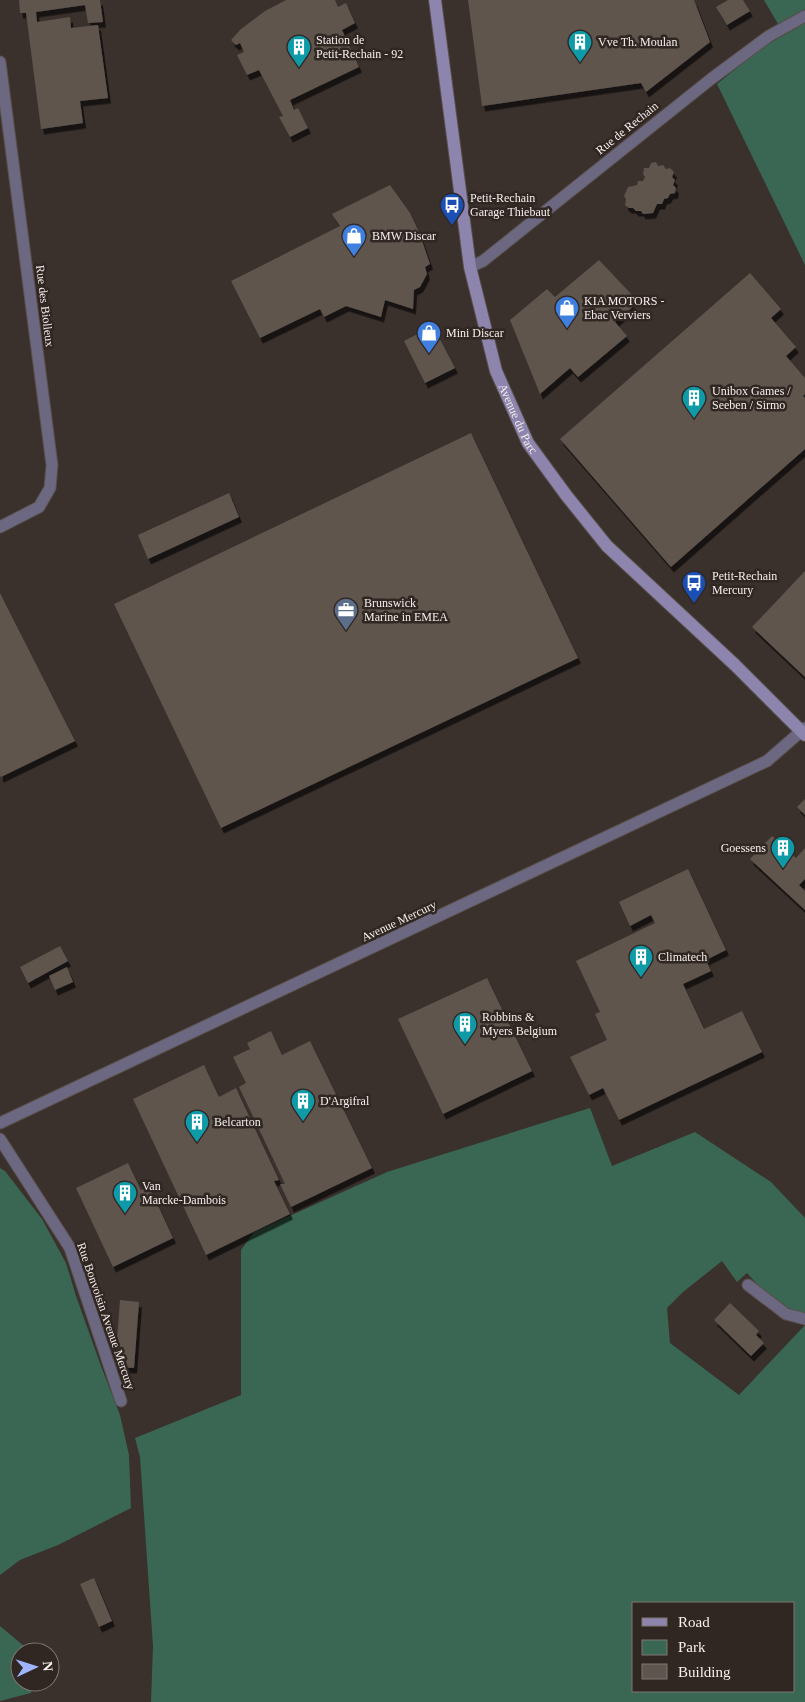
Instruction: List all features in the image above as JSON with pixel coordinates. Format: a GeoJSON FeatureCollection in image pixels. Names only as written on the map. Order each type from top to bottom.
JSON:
{"type":"FeatureCollection","features":[{"type":"Feature","properties":{"kind":"street","name":"Avenue du Parc"},"geometry":{"type":"LineString","coordinates":[[435,0],[470,267],[496,371],[528,443],[566,495],[608,546],[804,732]]}},
{"type":"Feature","properties":{"kind":"street","name":"Rue de Rechain"},"geometry":{"type":"LineString","coordinates":[[470,267],[482,261],[711,79],[770,36],[805,16]]}},
{"type":"Feature","properties":{"kind":"street","name":"Rue des Biolleux"},"geometry":{"type":"LineString","coordinates":[[0,62],[52,464],[50,488],[39,507],[0,527]]}},
{"type":"Feature","properties":{"kind":"street","name":"Avenue Mercury"},"geometry":{"type":"LineString","coordinates":[[0,1123],[767,761],[804,732]]}},
{"type":"Feature","properties":{"kind":"street","name":"Rue Bonvoisin Avenue Mercury"},"geometry":{"type":"LineString","coordinates":[[0,1139],[70,1248],[121,1401]]}},
{"type":"Feature","properties":{"kind":"street"},"geometry":{"type":"LineString","coordinates":[[748,1285],[786,1314],[805,1319]]}},
{"type":"Feature","properties":{"kind":"green space"},"geometry":{"type":"Polygon","coordinates":[[[764,0],[805,0],[805,9],[778,24],[764,0]]]}},
{"type":"Feature","properties":{"kind":"green space"},"geometry":{"type":"Polygon","coordinates":[[[805,23],[805,265],[717,84],[761,48],[805,23]]]}},
{"type":"Feature","properties":{"kind":"green space"},"geometry":{"type":"Polygon","coordinates":[[[590,1108],[612,1166],[695,1132],[771,1182],[805,1218],[805,1314],[774,1303],[747,1273],[737,1282],[722,1261],[683,1292],[667,1308],[670,1343],[739,1395],[805,1325],[805,1702],[151,1702],[153,1646],[140,1457],[135,1438],[241,1395],[241,1250],[254,1232],[387,1172],[590,1108]]]}},
{"type":"Feature","properties":{"kind":"green space"},"geometry":{"type":"Polygon","coordinates":[[[0,1168],[5,1171],[42,1219],[66,1263],[76,1296],[120,1415],[129,1455],[131,1508],[58,1545],[20,1560],[0,1575],[0,1168]]]}},
{"type":"Feature","properties":{"kind":"green space"},"geometry":{"type":"Polygon","coordinates":[[[0,1626],[19,1642],[10,1642],[10,1692],[31,1692],[0,1701],[0,1626]]]}},
{"type":"Feature","properties":{"kind":"building"},"geometry":{"type":"Polygon","coordinates":[[[19,0],[100,0],[103,22],[88,23],[85,5],[36,12],[37,22],[70,17],[71,28],[98,25],[108,98],[80,101],[83,123],[41,129],[26,13],[20,13],[19,0]]]}},
{"type":"Feature","properties":{"kind":"building","name":"Station de Petit-Rechain - 92"},"geometry":{"type":"Polygon","coordinates":[[[286,0],[335,0],[338,7],[346,3],[355,23],[342,30],[359,67],[290,100],[294,110],[298,108],[308,128],[290,137],[279,117],[283,116],[259,70],[247,75],[237,55],[244,52],[240,43],[236,45],[231,40],[241,29],[265,11],[286,0]]]}},
{"type":"Feature","properties":{"kind":"building","name":"Vve Th. Moulan"},"geometry":{"type":"Polygon","coordinates":[[[468,0],[694,0],[710,42],[646,92],[641,83],[482,106],[468,0]]]}},
{"type":"Feature","properties":{"kind":"building"},"geometry":{"type":"Polygon","coordinates":[[[728,0],[743,0],[750,11],[727,25],[716,7],[728,0]]]}},
{"type":"Feature","properties":{"kind":"building"},"geometry":{"type":"Polygon","coordinates":[[[656,162],[658,166],[663,165],[666,169],[670,168],[674,172],[672,177],[675,180],[673,185],[676,188],[675,193],[670,194],[668,198],[664,199],[662,204],[657,204],[653,213],[643,214],[641,211],[636,211],[625,205],[626,199],[624,196],[628,187],[637,185],[638,181],[643,181],[645,177],[643,174],[644,168],[649,168],[651,163],[656,162]]]}},
{"type":"Feature","properties":{"kind":"building","name":"BMW Discar"},"geometry":{"type":"Polygon","coordinates":[[[390,185],[410,213],[430,264],[425,267],[427,274],[420,287],[414,290],[413,309],[385,300],[381,317],[346,306],[324,317],[320,309],[260,338],[231,281],[340,226],[332,214],[390,185]]]}},
{"type":"Feature","properties":{"kind":"building","name":"KIA MOTORS - Ebac Verviers"},"geometry":{"type":"Polygon","coordinates":[[[599,260],[635,298],[630,301],[634,306],[615,322],[627,336],[578,377],[570,368],[540,394],[510,320],[547,289],[555,297],[599,260]]]}},
{"type":"Feature","properties":{"kind":"building","name":"Unibox Games / Seeben / Sirmo"},"geometry":{"type":"Polygon","coordinates":[[[750,273],[781,309],[771,318],[796,347],[786,356],[805,378],[805,394],[803,396],[805,398],[805,449],[671,567],[560,439],[750,273]]]}},
{"type":"Feature","properties":{"kind":"building","name":"Mini Discar"},"geometry":{"type":"Polygon","coordinates":[[[433,326],[455,368],[425,383],[404,341],[433,326]]]}},
{"type":"Feature","properties":{"kind":"building","name":"Brunswick Marine in EMEA"},"geometry":{"type":"Polygon","coordinates":[[[471,433],[578,658],[221,828],[114,604],[471,433]]]}},
{"type":"Feature","properties":{"kind":"building"},"geometry":{"type":"Polygon","coordinates":[[[229,493],[239,517],[148,559],[138,535],[229,493]]]}},
{"type":"Feature","properties":{"kind":"building"},"geometry":{"type":"Polygon","coordinates":[[[805,571],[805,677],[752,627],[805,571]]]}},
{"type":"Feature","properties":{"kind":"building"},"geometry":{"type":"Polygon","coordinates":[[[0,593],[75,741],[1,777],[0,776],[0,593]]]}},
{"type":"Feature","properties":{"kind":"building"},"geometry":{"type":"Polygon","coordinates":[[[805,799],[805,815],[797,807],[805,799]]]}},
{"type":"Feature","properties":{"kind":"building","name":"Goessens"},"geometry":{"type":"Polygon","coordinates":[[[772,836],[796,858],[805,848],[805,879],[799,885],[805,891],[805,910],[750,859],[772,836]]]}},
{"type":"Feature","properties":{"kind":"building","name":"Climatech"},"geometry":{"type":"Polygon","coordinates":[[[688,869],[726,950],[706,960],[711,971],[683,984],[704,1029],[742,1011],[762,1052],[619,1120],[603,1088],[589,1095],[570,1057],[607,1040],[595,1014],[600,1012],[576,961],[655,923],[651,915],[630,926],[619,902],[688,869]]]}},
{"type":"Feature","properties":{"kind":"building"},"geometry":{"type":"Polygon","coordinates":[[[60,946],[68,961],[28,983],[20,967],[60,946]]]}},
{"type":"Feature","properties":{"kind":"building"},"geometry":{"type":"Polygon","coordinates":[[[67,967],[73,982],[55,990],[49,976],[67,967]]]}},
{"type":"Feature","properties":{"kind":"building","name":"Robbins & Myers Belgium"},"geometry":{"type":"Polygon","coordinates":[[[487,978],[532,1071],[443,1114],[398,1019],[487,978]]]}},
{"type":"Feature","properties":{"kind":"building","name":"D'Argifral"},"geometry":{"type":"Polygon","coordinates":[[[271,1031],[282,1055],[310,1041],[372,1168],[291,1207],[280,1184],[285,1184],[239,1087],[246,1083],[233,1057],[250,1049],[247,1043],[271,1031]]]}},
{"type":"Feature","properties":{"kind":"building","name":"Belcarton"},"geometry":{"type":"Polygon","coordinates":[[[204,1065],[219,1097],[236,1088],[279,1180],[274,1181],[290,1214],[206,1255],[133,1099],[204,1065]]]}},
{"type":"Feature","properties":{"kind":"building","name":"Van Marcke-Dambois"},"geometry":{"type":"Polygon","coordinates":[[[128,1163],[141,1190],[149,1186],[173,1238],[113,1267],[76,1188],[128,1163]]]}},
{"type":"Feature","properties":{"kind":"building"},"geometry":{"type":"Polygon","coordinates":[[[120,1300],[139,1302],[134,1368],[115,1367],[120,1300]]]}},
{"type":"Feature","properties":{"kind":"building"},"geometry":{"type":"Polygon","coordinates":[[[730,1303],[759,1331],[756,1335],[764,1343],[751,1356],[714,1320],[730,1303]]]}},
{"type":"Feature","properties":{"kind":"building"},"geometry":{"type":"Polygon","coordinates":[[[94,1578],[112,1621],[99,1627],[80,1584],[94,1578]]]}},
{"type":"Feature","properties":{"kind":"place","name":"Vve Th. Moulan"},"geometry":{"type":"Point","coordinates":[580,63]}},
{"type":"Feature","properties":{"kind":"place","name":"Station de Petit-Rechain - 92"},"geometry":{"type":"Point","coordinates":[299,68]}},
{"type":"Feature","properties":{"kind":"place","name":"Petit-Rechain Garage Thiebaut"},"geometry":{"type":"Point","coordinates":[452,226]}},
{"type":"Feature","properties":{"kind":"place","name":"BMW Discar"},"geometry":{"type":"Point","coordinates":[354,257]}},
{"type":"Feature","properties":{"kind":"place","name":"KIA MOTORS - Ebac Verviers"},"geometry":{"type":"Point","coordinates":[567,329]}},
{"type":"Feature","properties":{"kind":"place","name":"Mini Discar"},"geometry":{"type":"Point","coordinates":[429,354]}},
{"type":"Feature","properties":{"kind":"place","name":"Unibox Games / Seeben / Sirmo"},"geometry":{"type":"Point","coordinates":[694,419]}},
{"type":"Feature","properties":{"kind":"place","name":"Petit-Rechain Mercury"},"geometry":{"type":"Point","coordinates":[694,604]}},
{"type":"Feature","properties":{"kind":"place","name":"Brunswick Marine in EMEA"},"geometry":{"type":"Point","coordinates":[346,631]}},
{"type":"Feature","properties":{"kind":"place","name":"Goessens"},"geometry":{"type":"Point","coordinates":[783,869]}},
{"type":"Feature","properties":{"kind":"place","name":"Climatech"},"geometry":{"type":"Point","coordinates":[641,978]}},
{"type":"Feature","properties":{"kind":"place","name":"Robbins & Myers Belgium"},"geometry":{"type":"Point","coordinates":[465,1045]}},
{"type":"Feature","properties":{"kind":"place","name":"D'Argifral"},"geometry":{"type":"Point","coordinates":[303,1122]}},
{"type":"Feature","properties":{"kind":"place","name":"Belcarton"},"geometry":{"type":"Point","coordinates":[197,1143]}},
{"type":"Feature","properties":{"kind":"place","name":"Van Marcke-Dambois"},"geometry":{"type":"Point","coordinates":[125,1214]}}]}
